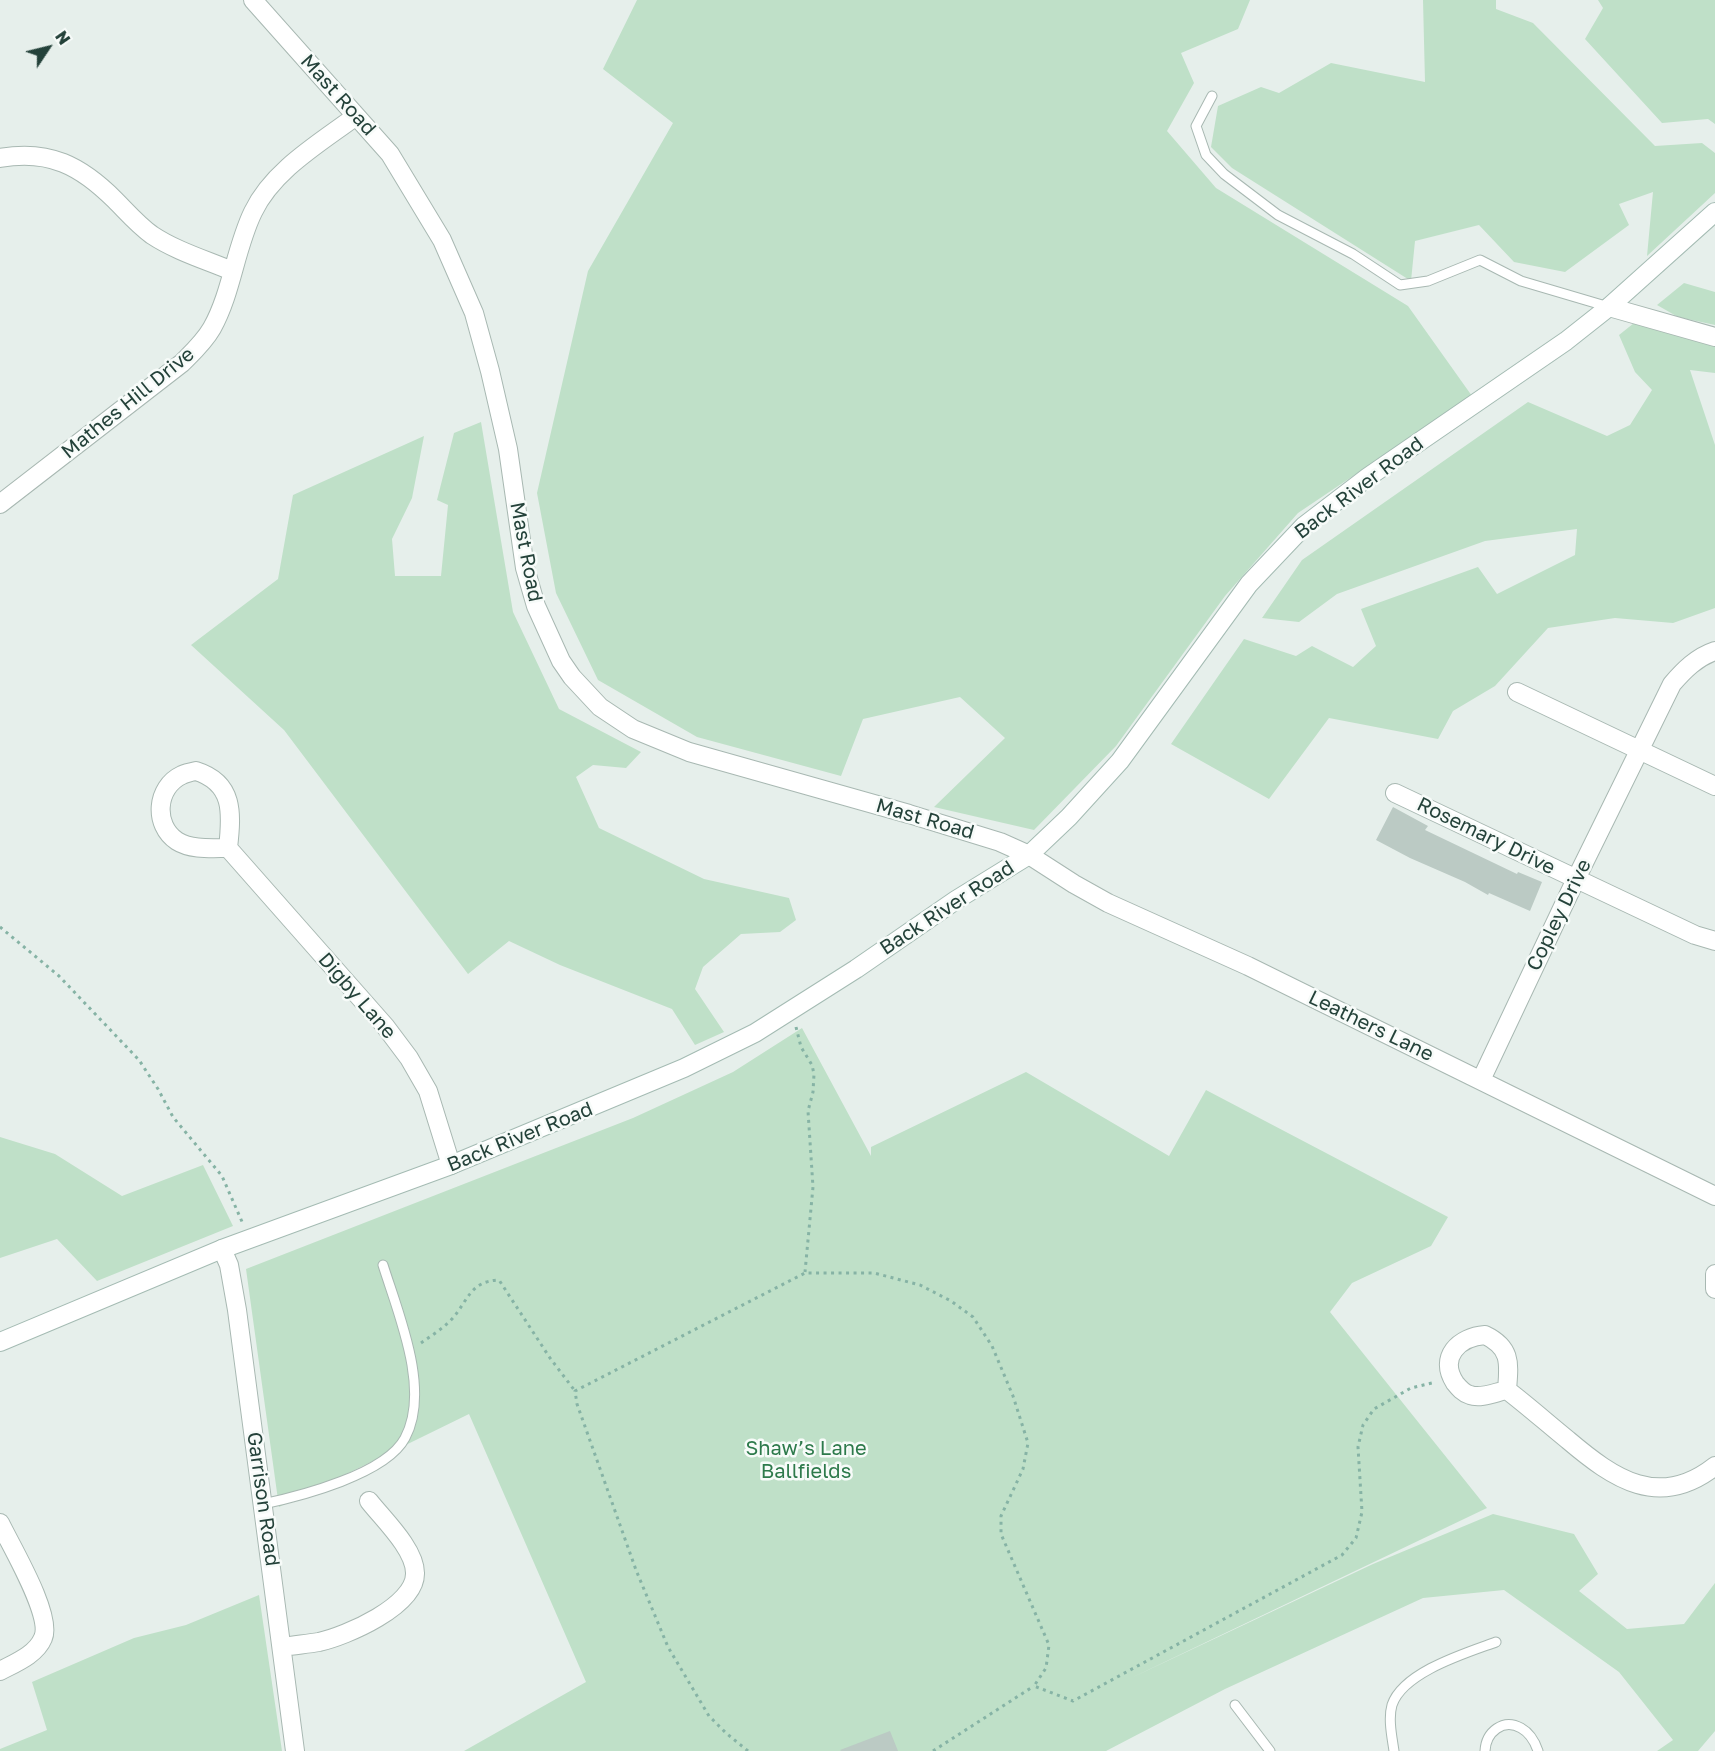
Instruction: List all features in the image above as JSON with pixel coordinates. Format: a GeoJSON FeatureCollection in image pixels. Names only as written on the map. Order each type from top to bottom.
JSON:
{"type":"FeatureCollection","features":[{"type":"Feature","properties":{"kind":"street","name":"Mast Road"},"geometry":{"type":"LineString","coordinates":[[253,0],[390,154],[442,240],[474,313],[490,371],[508,449],[525,568],[536,606],[561,660],[585,693],[600,707],[633,729],[689,752],[960,828],[1029,855]]}},
{"type":"Feature","properties":{"kind":"street","name":"Mathes Hill Drive"},"geometry":{"type":"LineString","coordinates":[[0,504],[182,363],[199,346],[222,308],[232,271],[253,212],[263,195],[299,160],[356,116]]}},
{"type":"Feature","properties":{"kind":"street"},"geometry":{"type":"LineString","coordinates":[[0,158],[30,155],[51,157],[70,164],[91,178],[152,235],[232,271]]}},
{"type":"Feature","properties":{"kind":"street","name":"Back River Road"},"geometry":{"type":"LineString","coordinates":[[0,1342],[222,1249],[451,1165],[674,1072],[755,1033],[790,1013],[956,900],[1029,855],[1069,817],[1120,761],[1249,584],[1304,526],[1368,477],[1566,341],[1610,308],[1715,212]]}},
{"type":"Feature","properties":{"kind":"street"},"geometry":{"type":"LineString","coordinates":[[1610,308],[1715,337]]}},
{"type":"Feature","properties":{"kind":"street","name":"Copley Drive"},"geometry":{"type":"LineString","coordinates":[[1481,1080],[1672,684],[1697,660],[1715,651]]}},
{"type":"Feature","properties":{"kind":"street"},"geometry":{"type":"LineString","coordinates":[[1517,692],[1639,752],[1715,786]]}},
{"type":"Feature","properties":{"kind":"street"},"geometry":{"type":"LineString","coordinates":[[196,771],[209,776],[222,786],[229,803],[230,813],[228,848],[192,846],[177,841],[166,830],[160,813],[161,797],[170,784],[182,774],[196,771]]}},
{"type":"Feature","properties":{"kind":"street","name":"Rosemary Drive"},"geometry":{"type":"LineString","coordinates":[[1395,793],[1695,935],[1715,941]]}},
{"type":"Feature","properties":{"kind":"street","name":"Digby Lane"},"geometry":{"type":"LineString","coordinates":[[228,848],[385,1026],[409,1058],[428,1091],[451,1165]]}},
{"type":"Feature","properties":{"kind":"street","name":"Leathers Lane"},"geometry":{"type":"LineString","coordinates":[[1029,855],[1108,903],[1248,966],[1715,1197]]}},
{"type":"Feature","properties":{"kind":"street","name":"Garrison Road"},"geometry":{"type":"LineString","coordinates":[[222,1249],[229,1265],[237,1310],[295,1751]]}},
{"type":"Feature","properties":{"kind":"street"},"geometry":{"type":"LineString","coordinates":[[1715,1274],[1715,1289]]}},
{"type":"Feature","properties":{"kind":"street"},"geometry":{"type":"LineString","coordinates":[[1485,1335],[1498,1341],[1507,1354],[1509,1367],[1507,1390],[1471,1395],[1460,1389],[1452,1378],[1449,1362],[1454,1349],[1473,1336],[1485,1335]]}},
{"type":"Feature","properties":{"kind":"street"},"geometry":{"type":"LineString","coordinates":[[1507,1390],[1592,1460],[1632,1484],[1666,1488],[1683,1484],[1715,1466]]}},
{"type":"Feature","properties":{"kind":"street"},"geometry":{"type":"LineString","coordinates":[[283,1647],[320,1642],[342,1635],[394,1607],[414,1585],[415,1572],[411,1557],[401,1540],[369,1501]]}},
{"type":"Feature","properties":{"kind":"street"},"geometry":{"type":"LineString","coordinates":[[0,1523],[39,1602],[45,1622],[44,1637],[35,1650],[0,1671]]}},
{"type":"Feature","properties":{"kind":"lane"},"geometry":{"type":"LineString","coordinates":[[1212,96],[1196,126],[1206,154],[1224,174],[1278,214],[1353,254],[1400,285],[1428,281],[1480,260],[1521,281],[1610,308]]}},
{"type":"Feature","properties":{"kind":"lane"},"geometry":{"type":"LineString","coordinates":[[263,1504],[299,1496],[366,1470],[398,1449],[408,1431],[415,1387],[413,1364],[383,1265]]}},
{"type":"Feature","properties":{"kind":"lane"},"geometry":{"type":"LineString","coordinates":[[1394,1751],[1391,1707],[1398,1693],[1411,1681],[1450,1659],[1496,1642]]}},
{"type":"Feature","properties":{"kind":"lane"},"geometry":{"type":"LineString","coordinates":[[1235,1706],[1270,1751]]}},
{"type":"Feature","properties":{"kind":"lane"},"geometry":{"type":"LineString","coordinates":[[1485,1751],[1489,1736],[1497,1727],[1508,1724],[1522,1728],[1534,1740],[1538,1751]]}},
{"type":"Feature","properties":{"kind":"path"},"geometry":{"type":"LineString","coordinates":[[0,927],[59,976],[139,1060],[173,1117],[222,1176],[243,1224]]}},
{"type":"Feature","properties":{"kind":"path"},"geometry":{"type":"LineString","coordinates":[[795,1025],[801,1047],[812,1065],[814,1074],[813,1092],[808,1111],[813,1187],[805,1273]]}},
{"type":"Feature","properties":{"kind":"path"},"geometry":{"type":"LineString","coordinates":[[575,1390],[805,1273],[874,1273],[920,1285],[951,1301],[972,1317],[992,1346],[1013,1396],[1028,1443],[1023,1469],[1001,1516],[1001,1534],[1049,1645],[1046,1668],[1034,1686],[933,1751]]}},
{"type":"Feature","properties":{"kind":"path"},"geometry":{"type":"LineString","coordinates":[[409,1350],[436,1333],[452,1319],[470,1293],[478,1286],[499,1280],[550,1358],[575,1390],[577,1404],[606,1489],[668,1647],[710,1716],[748,1751]]}},
{"type":"Feature","properties":{"kind":"path"},"geometry":{"type":"LineString","coordinates":[[1034,1686],[1073,1701],[1342,1555],[1356,1538],[1362,1512],[1358,1447],[1363,1425],[1374,1409],[1411,1388],[1452,1378]]}},
{"type":"Feature","properties":{"kind":"green space"},"geometry":{"type":"Polygon","coordinates":[[[637,0],[1250,0],[1238,29],[1181,53],[1194,83],[1167,131],[1216,188],[1408,306],[1472,396],[1298,513],[1225,596],[1116,746],[1034,830],[934,807],[1005,738],[960,697],[863,719],[841,776],[697,737],[598,680],[556,593],[537,493],[588,271],[673,123],[603,69],[637,0]]]}},
{"type":"Feature","properties":{"kind":"green space"},"geometry":{"type":"Polygon","coordinates":[[[1423,0],[1496,0],[1496,9],[1533,23],[1655,146],[1702,143],[1715,153],[1715,193],[1647,256],[1653,192],[1619,204],[1629,225],[1565,272],[1514,262],[1479,225],[1415,241],[1411,281],[1232,168],[1211,147],[1218,106],[1261,87],[1279,93],[1331,63],[1425,82],[1423,0]]]}},
{"type":"Feature","properties":{"kind":"green space"},"geometry":{"type":"Polygon","coordinates":[[[1598,0],[1715,0],[1715,124],[1708,119],[1662,123],[1585,39],[1603,8],[1598,0]]]}},
{"type":"Feature","properties":{"kind":"green space"},"geometry":{"type":"Polygon","coordinates":[[[1684,283],[1715,292],[1715,325],[1678,317],[1657,305],[1684,283]]]}},
{"type":"Feature","properties":{"kind":"green space"},"geometry":{"type":"Polygon","coordinates":[[[1634,323],[1715,345],[1715,373],[1690,370],[1715,445],[1715,608],[1673,623],[1615,618],[1548,628],[1495,686],[1453,711],[1438,739],[1329,718],[1269,799],[1171,744],[1244,639],[1296,656],[1312,646],[1353,667],[1376,646],[1361,609],[1478,567],[1497,594],[1575,555],[1577,529],[1485,541],[1337,594],[1299,622],[1262,618],[1302,560],[1528,402],[1607,436],[1630,425],[1652,390],[1635,372],[1619,335],[1634,323]]]}},
{"type":"Feature","properties":{"kind":"green space"},"geometry":{"type":"Polygon","coordinates":[[[481,422],[513,612],[559,709],[641,752],[626,768],[593,765],[576,777],[599,828],[704,879],[789,898],[796,920],[780,932],[741,934],[703,967],[695,989],[724,1032],[695,1045],[672,1009],[560,965],[509,941],[468,974],[284,730],[191,645],[278,579],[293,495],[424,436],[412,498],[392,539],[395,576],[441,576],[448,505],[437,500],[454,433],[481,422]]]}},
{"type":"Feature","properties":{"kind":"green space","name":"Shaw’s Lane Ballfields"},"geometry":{"type":"Polygon","coordinates":[[[802,1028],[871,1156],[871,1147],[1026,1072],[1169,1156],[1206,1090],[1448,1217],[1431,1246],[1352,1283],[1330,1312],[1487,1508],[1129,1679],[1373,1564],[1493,1514],[1574,1534],[1598,1574],[1579,1591],[1627,1629],[1684,1624],[1715,1583],[1715,1731],[1698,1751],[1657,1751],[1673,1740],[1619,1672],[1504,1590],[1423,1598],[1225,1689],[1106,1751],[464,1751],[586,1682],[469,1414],[279,1507],[246,1269],[633,1118],[733,1072],[802,1028]]]}},
{"type":"Feature","properties":{"kind":"green space"},"geometry":{"type":"Polygon","coordinates":[[[0,1137],[55,1154],[122,1196],[203,1165],[233,1226],[97,1281],[57,1239],[0,1258],[0,1137]]]}},
{"type":"Feature","properties":{"kind":"green space"},"geometry":{"type":"Polygon","coordinates":[[[259,1595],[282,1751],[0,1751],[0,1749],[47,1730],[32,1682],[134,1638],[186,1625],[259,1595]]]}},
{"type":"Feature","properties":{"kind":"building"},"geometry":{"type":"Polygon","coordinates":[[[1393,807],[1428,826],[1425,830],[1517,874],[1518,872],[1542,882],[1530,911],[1489,893],[1488,895],[1376,840],[1393,807]]]}},
{"type":"Feature","properties":{"kind":"building"},"geometry":{"type":"Polygon","coordinates":[[[890,1731],[898,1751],[840,1750],[890,1731]]]}}]}
